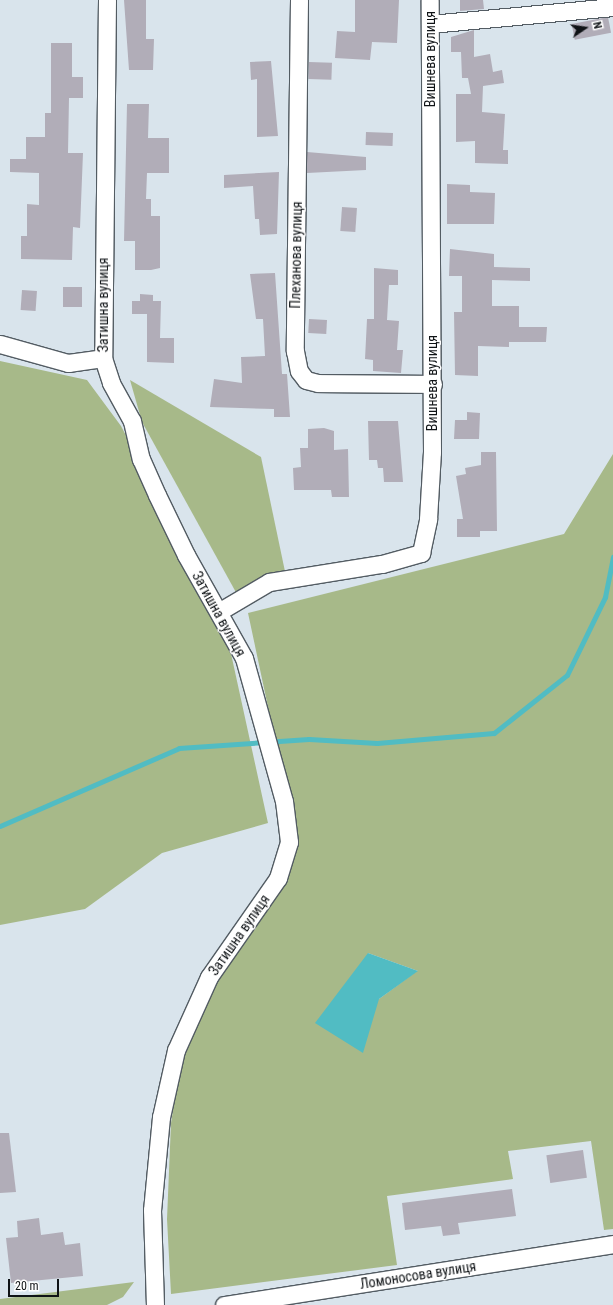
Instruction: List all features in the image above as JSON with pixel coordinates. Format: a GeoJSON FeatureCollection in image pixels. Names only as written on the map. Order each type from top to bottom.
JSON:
{"type":"FeatureCollection","features":[{"type":"Feature","properties":{"kind":"street","name":"Затишна вулиця"},"geometry":{"type":"LineString","coordinates":[[107,0],[103,358],[111,383],[132,421],[145,469],[186,555],[220,611],[256,690],[281,787],[289,842],[284,868],[199,995],[182,1032],[167,1083],[152,1210],[155,1305]]}},
{"type":"Feature","properties":{"kind":"street","name":"Плеханова вулиця"},"geometry":{"type":"LineString","coordinates":[[299,0],[295,351],[299,371],[306,380],[318,383],[433,384]]}},
{"type":"Feature","properties":{"kind":"street","name":"Вишнева вулиця"},"geometry":{"type":"LineString","coordinates":[[220,611],[270,582],[382,564],[421,552],[429,506],[433,384],[430,0]]}},
{"type":"Feature","properties":{"kind":"street"},"geometry":{"type":"LineString","coordinates":[[430,24],[613,7]]}},
{"type":"Feature","properties":{"kind":"street"},"geometry":{"type":"LineString","coordinates":[[0,344],[68,362],[103,358]]}},
{"type":"Feature","properties":{"kind":"street","name":"Ломоносова вулиця"},"geometry":{"type":"LineString","coordinates":[[224,1305],[268,1302],[613,1244]]}},
{"type":"Feature","properties":{"kind":"green space"},"geometry":{"type":"Polygon","coordinates":[[[0,361],[87,380],[121,426],[225,626],[268,823],[162,853],[85,909],[0,925],[0,361]]]}},
{"type":"Feature","properties":{"kind":"green space"},"geometry":{"type":"Polygon","coordinates":[[[130,380],[261,457],[287,581],[238,596],[142,422],[130,380]]]}},
{"type":"Feature","properties":{"kind":"green space"},"geometry":{"type":"Polygon","coordinates":[[[613,454],[613,1229],[604,1230],[591,1141],[508,1151],[513,1179],[387,1196],[397,1265],[171,1294],[167,1219],[171,1123],[180,1065],[218,979],[297,843],[248,613],[564,534],[613,454]],[[368,953],[379,999],[418,971],[368,953]]]}},
{"type":"Feature","properties":{"kind":"green space"},"geometry":{"type":"Polygon","coordinates":[[[134,1282],[123,1297],[107,1305],[0,1305],[0,1299],[134,1282]]]}},
{"type":"Feature","properties":{"kind":"water"},"geometry":{"type":"Polygon","coordinates":[[[368,953],[418,971],[379,999],[363,1053],[315,1023],[368,953]]]}},
{"type":"Feature","properties":{"kind":"building"},"geometry":{"type":"Polygon","coordinates":[[[124,0],[146,0],[146,39],[154,39],[153,70],[129,70],[124,0]]]}},
{"type":"Feature","properties":{"kind":"building"},"geometry":{"type":"Polygon","coordinates":[[[355,0],[399,0],[397,43],[372,42],[370,60],[335,58],[337,31],[355,32],[355,0]]]}},
{"type":"Feature","properties":{"kind":"building"},"geometry":{"type":"Polygon","coordinates":[[[460,0],[483,0],[484,9],[460,11],[460,0]]]}},
{"type":"Feature","properties":{"kind":"building"},"geometry":{"type":"Polygon","coordinates":[[[608,17],[611,33],[575,40],[572,24],[608,17]]]}},
{"type":"Feature","properties":{"kind":"building"},"geometry":{"type":"Polygon","coordinates":[[[474,30],[474,57],[490,54],[493,72],[502,70],[504,83],[483,86],[482,112],[505,114],[503,150],[508,150],[508,164],[475,163],[475,141],[456,142],[456,94],[471,94],[468,78],[462,78],[461,52],[451,52],[451,37],[474,30]]]}},
{"type":"Feature","properties":{"kind":"building"},"geometry":{"type":"Polygon","coordinates":[[[51,43],[72,43],[72,77],[83,77],[83,98],[69,98],[68,153],[83,153],[80,228],[73,227],[72,260],[21,259],[21,236],[27,236],[27,204],[39,205],[39,173],[10,172],[10,159],[26,159],[26,137],[45,137],[45,113],[51,113],[51,43]]]}},
{"type":"Feature","properties":{"kind":"building"},"geometry":{"type":"Polygon","coordinates":[[[271,61],[278,136],[257,137],[257,79],[251,80],[250,62],[271,61]]]}},
{"type":"Feature","properties":{"kind":"building"},"geometry":{"type":"Polygon","coordinates":[[[309,62],[332,63],[331,80],[308,79],[309,62]]]}},
{"type":"Feature","properties":{"kind":"building"},"geometry":{"type":"Polygon","coordinates":[[[127,104],[149,104],[148,138],[169,138],[169,173],[147,173],[146,199],[151,199],[151,216],[160,216],[160,268],[151,270],[135,270],[135,241],[124,241],[127,104]]]}},
{"type":"Feature","properties":{"kind":"building"},"geometry":{"type":"Polygon","coordinates":[[[366,132],[393,133],[393,146],[366,145],[366,132]]]}},
{"type":"Feature","properties":{"kind":"building"},"geometry":{"type":"Polygon","coordinates":[[[307,152],[366,157],[366,170],[307,173],[307,152]]]}},
{"type":"Feature","properties":{"kind":"building"},"geometry":{"type":"Polygon","coordinates":[[[279,172],[277,234],[260,235],[259,219],[255,219],[253,186],[224,188],[224,175],[279,172]]]}},
{"type":"Feature","properties":{"kind":"building"},"geometry":{"type":"Polygon","coordinates":[[[447,184],[470,185],[470,192],[495,193],[494,224],[447,224],[447,184]]]}},
{"type":"Feature","properties":{"kind":"building"},"geometry":{"type":"Polygon","coordinates":[[[342,207],[357,208],[355,232],[340,231],[342,207]]]}},
{"type":"Feature","properties":{"kind":"building"},"geometry":{"type":"Polygon","coordinates":[[[450,249],[494,254],[494,267],[530,268],[530,281],[492,280],[492,306],[519,306],[519,327],[547,327],[546,342],[509,342],[509,347],[478,346],[478,376],[455,375],[454,312],[462,312],[462,276],[449,276],[450,249]]]}},
{"type":"Feature","properties":{"kind":"building"},"geometry":{"type":"Polygon","coordinates":[[[374,268],[398,270],[398,285],[389,285],[387,320],[399,321],[397,350],[403,350],[401,373],[373,371],[373,360],[365,359],[367,319],[374,319],[374,268]]]}},
{"type":"Feature","properties":{"kind":"building"},"geometry":{"type":"Polygon","coordinates":[[[275,273],[282,374],[287,374],[290,417],[274,417],[274,409],[210,407],[214,379],[242,383],[241,357],[265,356],[263,319],[256,319],[250,274],[275,273]]]}},
{"type":"Feature","properties":{"kind":"building"},"geometry":{"type":"Polygon","coordinates":[[[63,287],[82,287],[82,307],[63,307],[63,287]]]}},
{"type":"Feature","properties":{"kind":"building"},"geometry":{"type":"Polygon","coordinates":[[[22,290],[37,291],[36,311],[21,310],[22,290]]]}},
{"type":"Feature","properties":{"kind":"building"},"geometry":{"type":"Polygon","coordinates":[[[140,294],[153,295],[153,301],[161,301],[160,338],[174,338],[174,363],[147,362],[147,314],[132,314],[132,301],[140,301],[140,294]]]}},
{"type":"Feature","properties":{"kind":"building"},"geometry":{"type":"Polygon","coordinates":[[[309,319],[327,320],[326,334],[308,333],[309,319]]]}},
{"type":"Feature","properties":{"kind":"building"},"geometry":{"type":"Polygon","coordinates":[[[467,412],[480,413],[479,439],[454,439],[455,420],[467,420],[467,412]]]}},
{"type":"Feature","properties":{"kind":"building"},"geometry":{"type":"Polygon","coordinates":[[[368,421],[398,421],[403,482],[384,482],[383,468],[378,468],[377,460],[369,460],[368,421]]]}},
{"type":"Feature","properties":{"kind":"building"},"geometry":{"type":"Polygon","coordinates":[[[324,428],[334,431],[334,450],[348,449],[349,497],[332,497],[331,490],[294,490],[293,468],[301,467],[300,448],[308,448],[308,429],[324,428]]]}},
{"type":"Feature","properties":{"kind":"building"},"geometry":{"type":"Polygon","coordinates":[[[481,452],[496,452],[497,531],[480,531],[480,537],[457,537],[457,519],[463,519],[456,476],[466,474],[465,468],[481,465],[481,452]]]}},
{"type":"Feature","properties":{"kind":"building"},"geometry":{"type":"Polygon","coordinates":[[[0,1133],[9,1133],[16,1192],[0,1193],[0,1133]]]}},
{"type":"Feature","properties":{"kind":"building"},"geometry":{"type":"Polygon","coordinates":[[[583,1150],[587,1178],[550,1183],[546,1155],[583,1150]]]}},
{"type":"Feature","properties":{"kind":"building"},"geometry":{"type":"Polygon","coordinates":[[[512,1189],[516,1216],[458,1223],[460,1234],[443,1236],[441,1226],[405,1230],[402,1203],[512,1189]]]}},
{"type":"Feature","properties":{"kind":"building"},"geometry":{"type":"Polygon","coordinates":[[[39,1218],[41,1235],[63,1232],[65,1245],[80,1243],[83,1276],[11,1283],[6,1238],[18,1237],[17,1221],[39,1218]]]}},
{"type":"Feature","properties":{"kind":"waterway"},"geometry":{"type":"LineString","coordinates":[[0,826],[179,748],[309,739],[377,743],[494,733],[567,675],[605,597],[613,557]]}}]}
